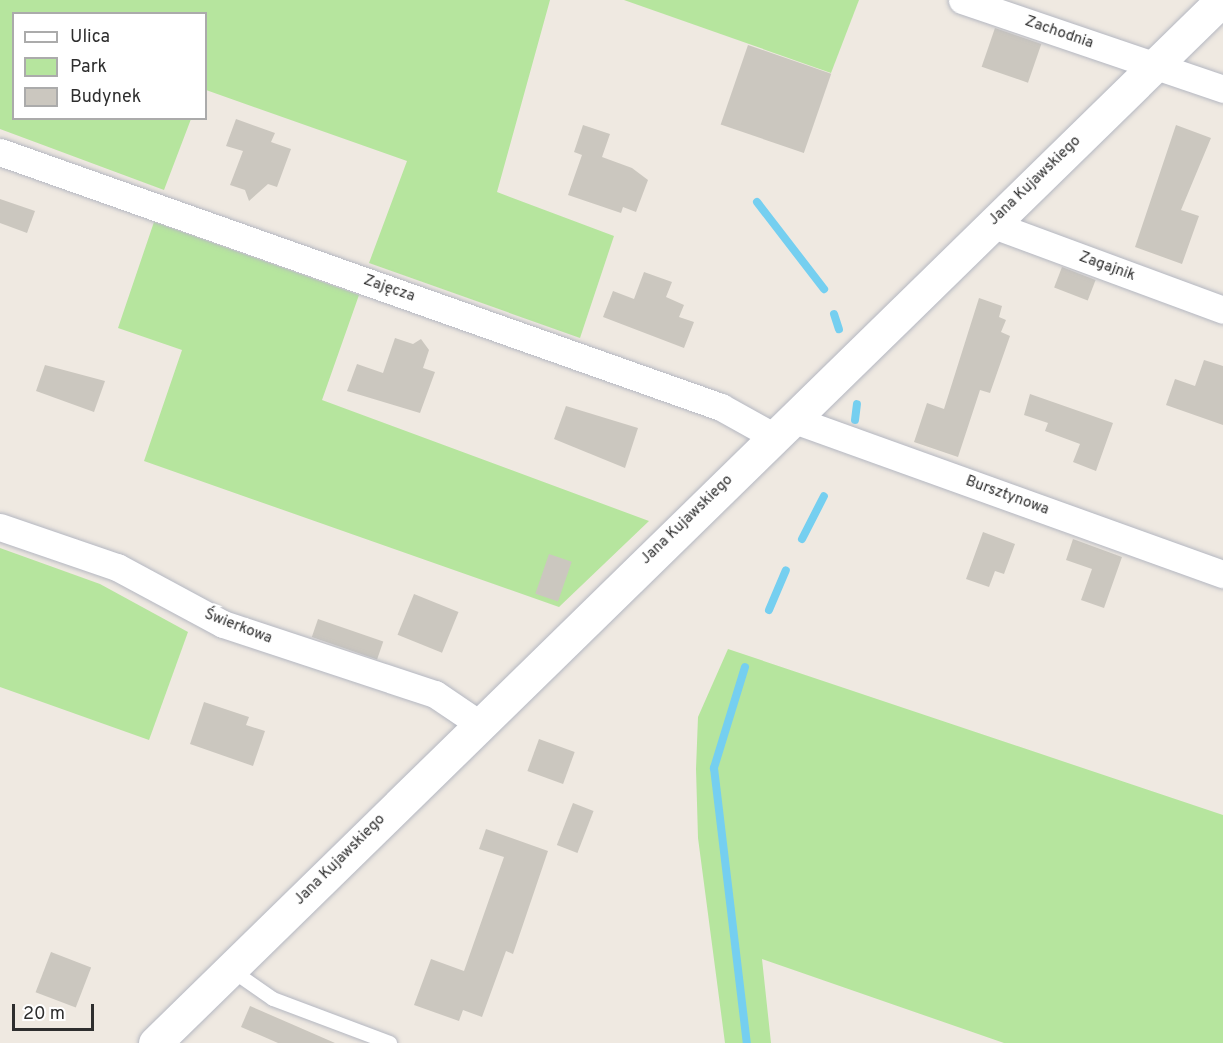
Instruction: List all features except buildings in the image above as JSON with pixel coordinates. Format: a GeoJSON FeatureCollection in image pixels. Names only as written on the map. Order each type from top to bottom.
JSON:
{"type":"FeatureCollection","features":[{"type":"Feature","properties":{"kind":"main road","name":"Jana Kujawskiego"},"geometry":{"type":"LineString","coordinates":[[155,1043],[478,723],[1222,0]]}},
{"type":"Feature","properties":{"kind":"street","name":"Zachodnia"},"geometry":{"type":"LineString","coordinates":[[962,0],[1223,89]]}},
{"type":"Feature","properties":{"kind":"street","name":"Zajęcza"},"geometry":{"type":"LineString","coordinates":[[0,152],[782,427]]}},
{"type":"Feature","properties":{"kind":"street","name":"Zagajnik"},"geometry":{"type":"LineString","coordinates":[[991,224],[1223,310]]}},
{"type":"Feature","properties":{"kind":"street","name":"Bursztynowa"},"geometry":{"type":"LineString","coordinates":[[782,427],[1223,574]]}},
{"type":"Feature","properties":{"kind":"street","name":"Świerkowa"},"geometry":{"type":"LineString","coordinates":[[0,527],[117,567],[223,624],[435,694],[478,723]]}},
{"type":"Feature","properties":{"kind":"lane"},"geometry":{"type":"LineString","coordinates":[[230,969],[273,999],[390,1043]]}},
{"type":"Feature","properties":{"kind":"green space"},"geometry":{"type":"Polygon","coordinates":[[[0,0],[550,0],[497,192],[614,236],[580,338],[369,263],[407,161],[207,90],[207,12],[12,12],[12,120],[191,120],[164,190],[0,129],[0,0]]]}},
{"type":"Feature","properties":{"kind":"green space"},"geometry":{"type":"Polygon","coordinates":[[[624,0],[859,0],[831,73],[624,0]]]}},
{"type":"Feature","properties":{"kind":"green space"},"geometry":{"type":"Polygon","coordinates":[[[154,222],[359,295],[322,400],[649,521],[559,607],[144,461],[182,350],[118,328],[154,222]]]}},
{"type":"Feature","properties":{"kind":"green space"},"geometry":{"type":"Polygon","coordinates":[[[0,548],[100,584],[188,632],[149,740],[0,687],[0,548]]]}},
{"type":"Feature","properties":{"kind":"green space"},"geometry":{"type":"Polygon","coordinates":[[[728,649],[1223,815],[1223,1043],[1004,1043],[762,959],[771,1043],[725,1043],[698,838],[696,769],[698,717],[728,649]]]}},
{"type":"Feature","properties":{"kind":"waterway"},"geometry":{"type":"LineString","coordinates":[[757,202],[824,289]]}},
{"type":"Feature","properties":{"kind":"waterway"},"geometry":{"type":"LineString","coordinates":[[834,314],[839,329]]}},
{"type":"Feature","properties":{"kind":"waterway"},"geometry":{"type":"LineString","coordinates":[[855,420],[857,404]]}},
{"type":"Feature","properties":{"kind":"waterway"},"geometry":{"type":"LineString","coordinates":[[802,539],[824,496]]}},
{"type":"Feature","properties":{"kind":"waterway"},"geometry":{"type":"LineString","coordinates":[[769,610],[786,570]]}},
{"type":"Feature","properties":{"kind":"waterway"},"geometry":{"type":"LineString","coordinates":[[745,667],[714,768],[747,1043]]}}]}
